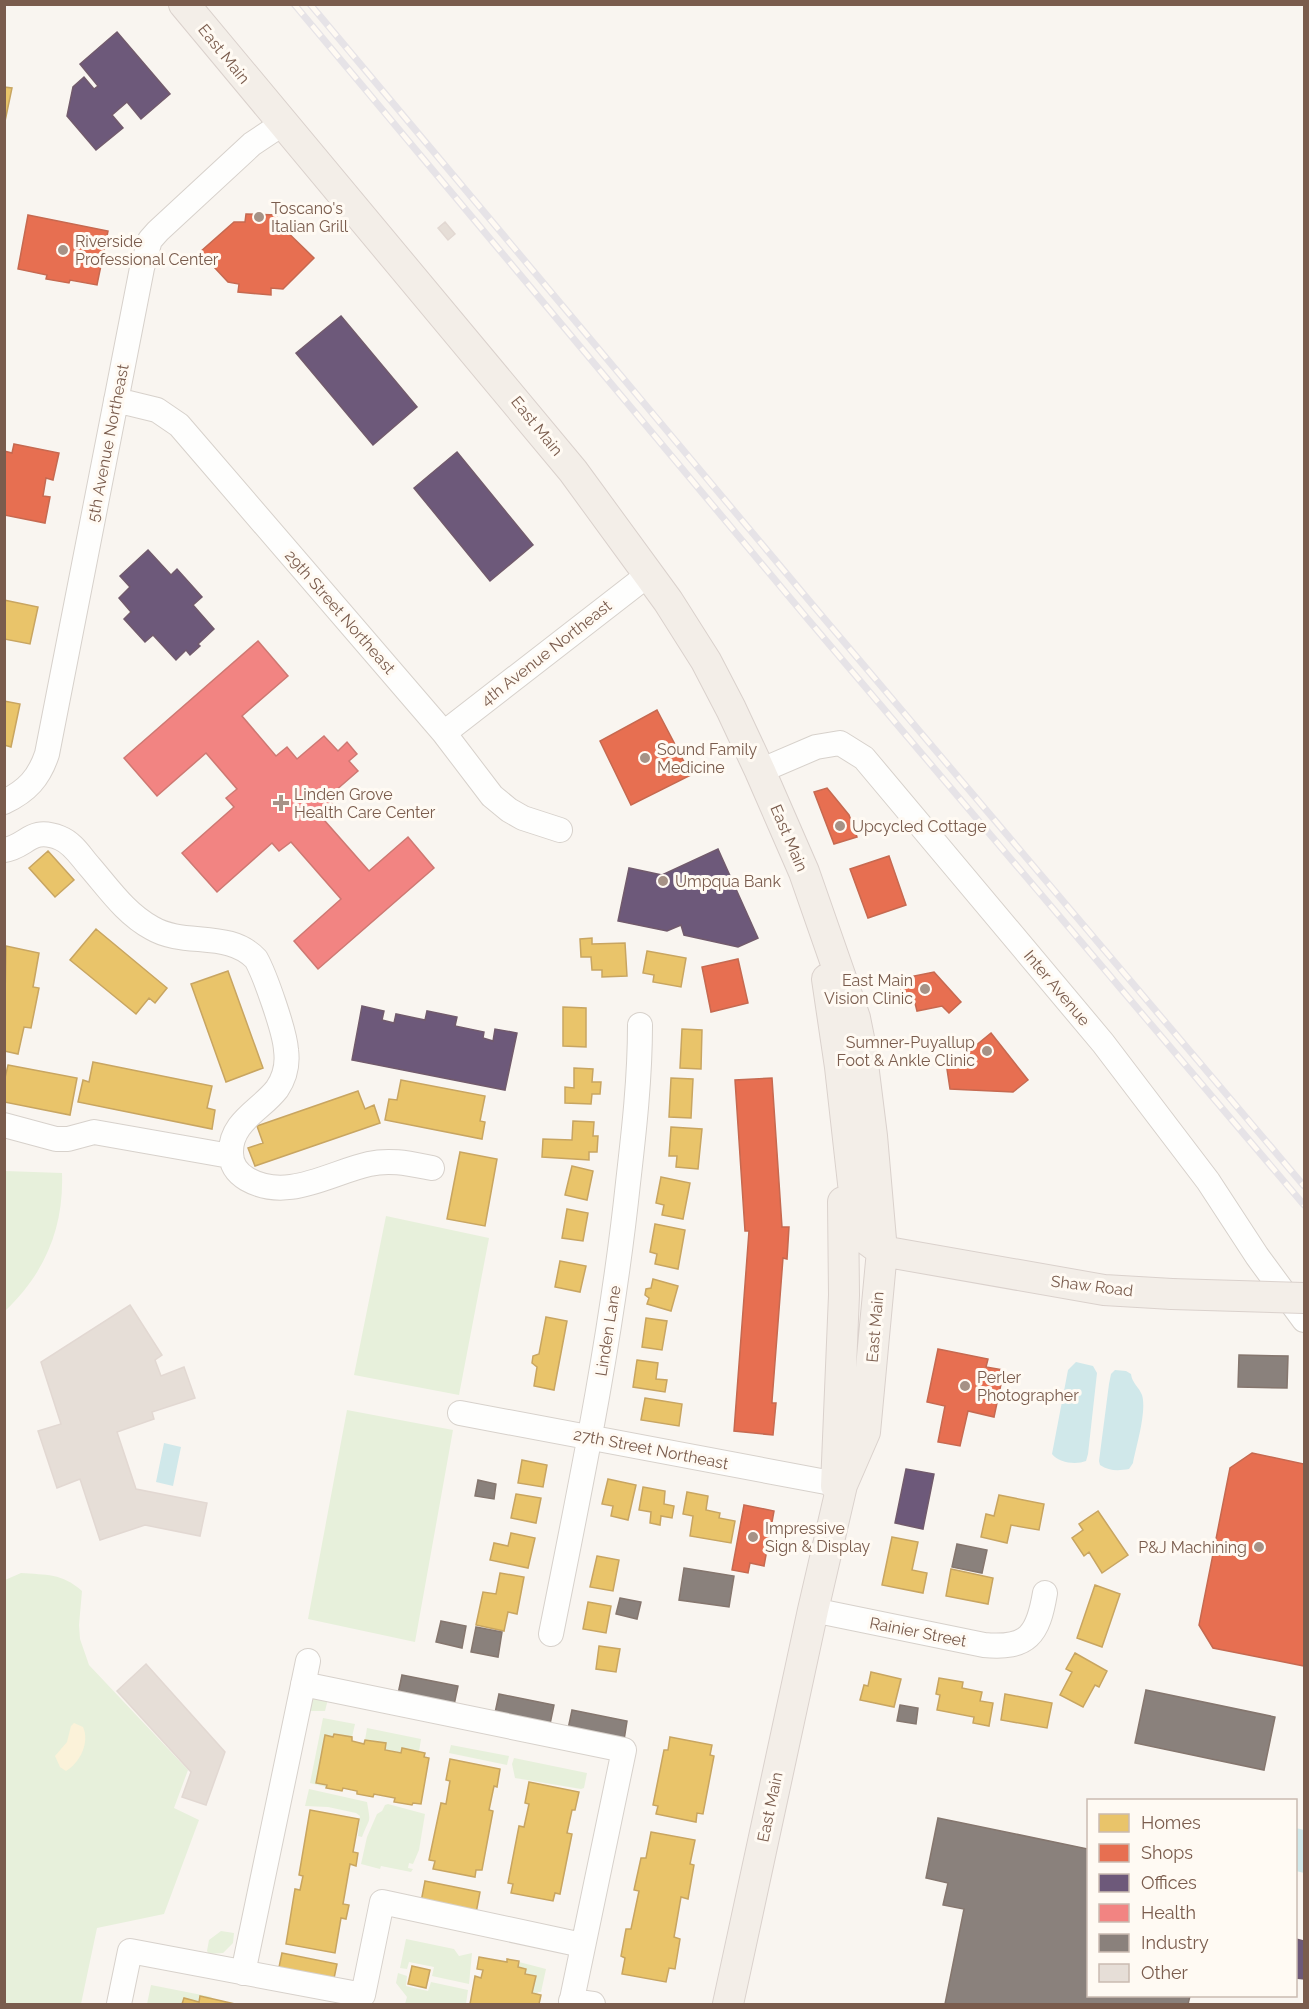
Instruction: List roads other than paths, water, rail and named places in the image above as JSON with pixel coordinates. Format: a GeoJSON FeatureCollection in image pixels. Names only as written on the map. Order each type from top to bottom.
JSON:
{"type":"FeatureCollection","features":[{"type":"Feature","properties":{"kind":"main road","name":"East Main"},"geometry":{"type":"LineString","coordinates":[[184,4],[566,462],[650,574],[706,662],[732,709],[760,771],[804,872],[855,1018],[872,1136],[882,1251],[865,1432],[839,1485]]}},
{"type":"Feature","properties":{"kind":"main road","name":"East Main"},"geometry":{"type":"LineString","coordinates":[[813,898],[840,1067],[858,1228],[866,1239],[882,1251]]}},
{"type":"Feature","properties":{"kind":"main road","name":"East Main"},"geometry":{"type":"LineString","coordinates":[[728,2004],[839,1485],[838,1402],[844,1294],[844,1150],[840,1067]]}},
{"type":"Feature","properties":{"kind":"main road","name":"East Main"},"geometry":{"type":"LineString","coordinates":[[838,1402],[862,1282],[874,1258],[882,1251]]}},
{"type":"Feature","properties":{"kind":"main road","name":"Shaw Road"},"geometry":{"type":"LineString","coordinates":[[882,1251],[1104,1290],[1305,1298]]}},
{"type":"Feature","properties":{"kind":"street","name":"5th Avenue Northeast"},"geometry":{"type":"LineString","coordinates":[[4,801],[17,796],[34,781],[47,754],[145,257],[154,235],[252,144],[282,124]]}},
{"type":"Feature","properties":{"kind":"street","name":"29th Street Northeast"},"geometry":{"type":"LineString","coordinates":[[116,400],[157,410],[179,425],[444,733],[492,796],[523,818],[560,831]]}},
{"type":"Feature","properties":{"kind":"street","name":"4th Avenue Northeast"},"geometry":{"type":"LineString","coordinates":[[444,733],[650,574]]}},
{"type":"Feature","properties":{"kind":"street","name":"Inter Avenue"},"geometry":{"type":"LineString","coordinates":[[760,771],[816,747],[840,743],[864,758],[1103,1043],[1208,1181],[1257,1256],[1305,1320]]}},
{"type":"Feature","properties":{"kind":"street"},"geometry":{"type":"LineString","coordinates":[[4,850],[9,850],[33,836],[61,838],[72,846],[124,908],[154,930],[171,935],[220,941],[237,946],[256,959],[285,1041],[286,1068],[277,1088],[242,1122],[233,1136],[231,1155],[233,1165],[243,1176],[253,1182],[277,1188],[295,1187],[370,1164],[396,1161],[432,1168]]}},
{"type":"Feature","properties":{"kind":"street","name":"Linden Lane"},"geometry":{"type":"LineString","coordinates":[[552,1634],[602,1374],[621,1247],[632,1146],[640,1025]]}},
{"type":"Feature","properties":{"kind":"street"},"geometry":{"type":"LineString","coordinates":[[4,1125],[56,1139],[68,1139],[94,1132],[231,1155]]}},
{"type":"Feature","properties":{"kind":"street","name":"27th Street Northeast"},"geometry":{"type":"LineString","coordinates":[[460,1413],[839,1485]]}},
{"type":"Feature","properties":{"kind":"street","name":"Rainier Street"},"geometry":{"type":"LineString","coordinates":[[813,1610],[984,1645],[1007,1646],[1023,1641],[1036,1630],[1045,1593]]}},
{"type":"Feature","properties":{"kind":"street"},"geometry":{"type":"LineString","coordinates":[[243,1973],[306,1673],[624,1750],[582,1945],[578,2003]]}},
{"type":"Feature","properties":{"kind":"street"},"geometry":{"type":"LineString","coordinates":[[119,2004],[130,1951],[363,1995],[382,1902],[582,1945]]}},
{"type":"Feature","properties":{"kind":"water"},"geometry":{"type":"Polygon","coordinates":[[[1076,1362],[1093,1366],[1097,1373],[1088,1454],[1086,1461],[1073,1463],[1063,1461],[1052,1454],[1068,1370],[1076,1362]]]}},
{"type":"Feature","properties":{"kind":"water"},"geometry":{"type":"Polygon","coordinates":[[[1115,1370],[1131,1374],[1142,1395],[1143,1402],[1133,1463],[1129,1469],[1121,1470],[1107,1468],[1100,1465],[1099,1461],[1109,1384],[1111,1374],[1115,1370]]]}},
{"type":"Feature","properties":{"kind":"water"},"geometry":{"type":"Polygon","coordinates":[[[164,1443],[181,1447],[173,1486],[156,1482],[164,1443]]]}},
{"type":"Feature","properties":{"kind":"water"},"geometry":{"type":"Polygon","coordinates":[[[1297,1828],[1304,1830],[1304,1873],[1297,1871],[1297,1828]]]}},
{"type":"Feature","properties":{"kind":"railway"},"geometry":{"type":"LineString","coordinates":[[294,4],[806,617],[1304,1205]]}},
{"type":"Feature","properties":{"kind":"railway"},"geometry":{"type":"LineString","coordinates":[[310,4],[817,610],[1304,1186]]}},
{"type":"Feature","properties":{"kind":"place","name":"Toscano's Italian Grill"},"geometry":{"type":"Point","coordinates":[259,217]}},
{"type":"Feature","properties":{"kind":"place","name":"Riverside Professional Center"},"geometry":{"type":"Point","coordinates":[63,250]}},
{"type":"Feature","properties":{"kind":"place","name":"Sound Family Medicine"},"geometry":{"type":"Point","coordinates":[645,758]}},
{"type":"Feature","properties":{"kind":"place","name":"Linden Grove Health Care Center"},"geometry":{"type":"Point","coordinates":[281,803]}},
{"type":"Feature","properties":{"kind":"place","name":"Upcycled Cottage"},"geometry":{"type":"Point","coordinates":[840,826]}},
{"type":"Feature","properties":{"kind":"place","name":"Umpqua Bank"},"geometry":{"type":"Point","coordinates":[663,881]}},
{"type":"Feature","properties":{"kind":"place","name":"East Main Vision Clinic"},"geometry":{"type":"Point","coordinates":[925,989]}},
{"type":"Feature","properties":{"kind":"place","name":"Sumner-Puyallup Foot & Ankle Clinic"},"geometry":{"type":"Point","coordinates":[987,1051]}},
{"type":"Feature","properties":{"kind":"place","name":"Perler Photographer"},"geometry":{"type":"Point","coordinates":[965,1386]}},
{"type":"Feature","properties":{"kind":"place","name":"Impressive Sign & Display"},"geometry":{"type":"Point","coordinates":[753,1537]}},
{"type":"Feature","properties":{"kind":"place","name":"P&J Machining"},"geometry":{"type":"Point","coordinates":[1259,1547]}}]}
